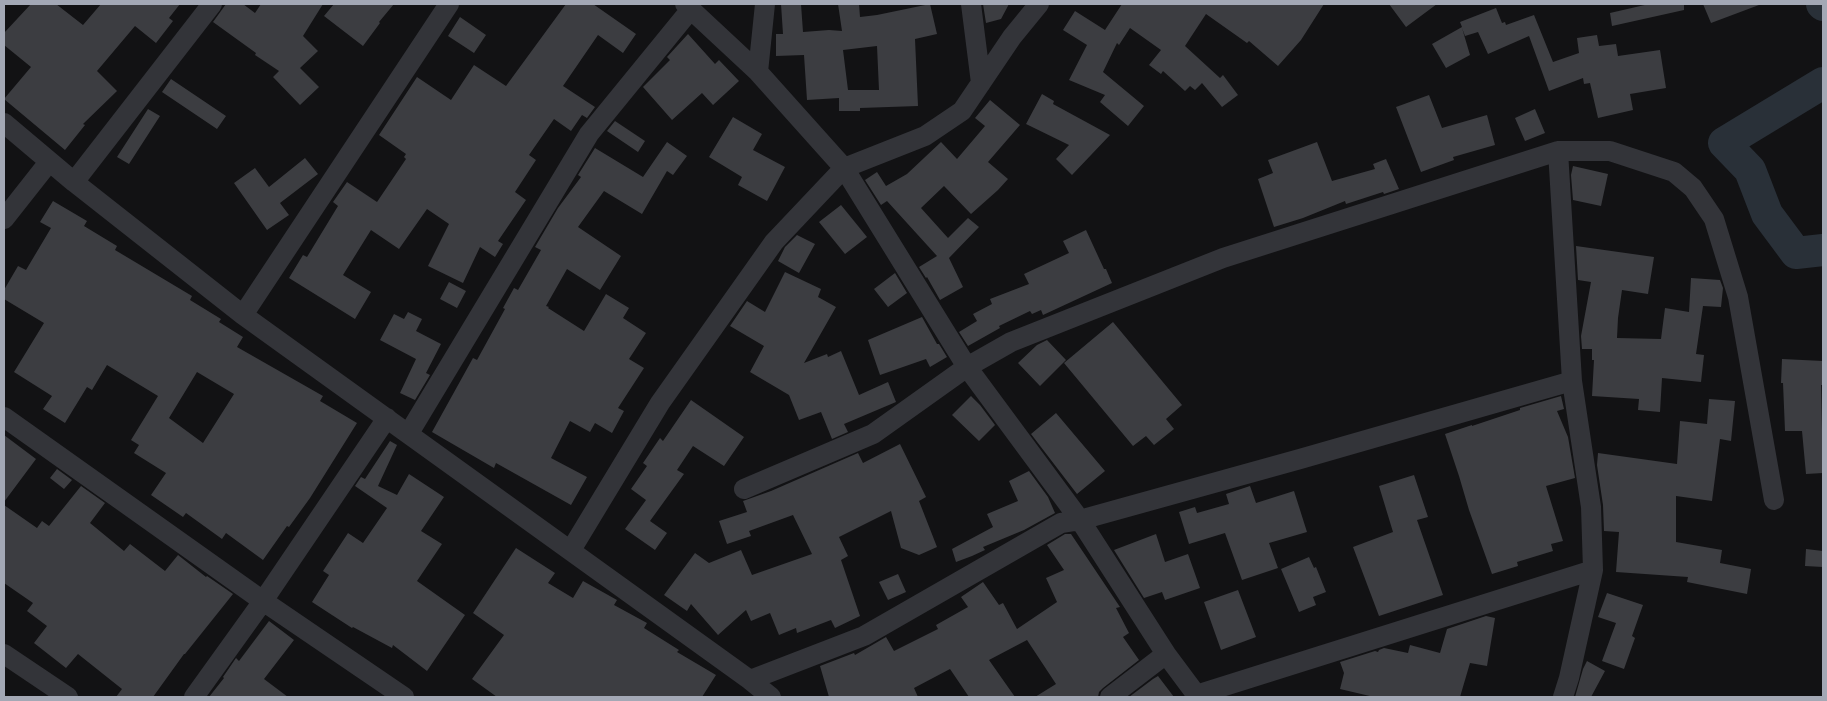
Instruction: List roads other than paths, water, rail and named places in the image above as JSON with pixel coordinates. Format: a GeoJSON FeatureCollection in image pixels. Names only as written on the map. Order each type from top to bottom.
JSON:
{"type":"FeatureCollection","features":[{"type":"Feature","properties":{"kind":"street"},"geometry":{"type":"LineString","coordinates":[[74,182],[212,4]]}},
{"type":"Feature","properties":{"kind":"street"},"geometry":{"type":"LineString","coordinates":[[243,315],[449,4]]}},
{"type":"Feature","properties":{"kind":"street"},"geometry":{"type":"LineString","coordinates":[[758,72],[766,4]]}},
{"type":"Feature","properties":{"kind":"street"},"geometry":{"type":"LineString","coordinates":[[971,4],[981,83]]}},
{"type":"Feature","properties":{"kind":"street"},"geometry":{"type":"LineString","coordinates":[[571,550],[660,403],[774,242],[844,168],[925,136],[962,111],[1012,38],[1039,4]]}},
{"type":"Feature","properties":{"kind":"street"},"geometry":{"type":"LineString","coordinates":[[409,433],[589,134],[688,6],[758,72],[844,168],[967,367],[1080,520],[1166,654],[1197,696],[1593,570]]}},
{"type":"Feature","properties":{"kind":"street"},"geometry":{"type":"LineString","coordinates":[[4,124],[74,182],[243,315],[571,550],[771,697]]}},
{"type":"Feature","properties":{"kind":"street"},"geometry":{"type":"LineString","coordinates":[[1558,151],[1572,381],[1591,507],[1593,570],[1570,678],[1563,697]]}},
{"type":"Feature","properties":{"kind":"street"},"geometry":{"type":"LineString","coordinates":[[744,488],[874,434],[967,367],[1011,342],[1223,258],[1558,151],[1610,151],[1674,172],[1693,188],[1714,219],[1738,297],[1774,500]]}},
{"type":"Feature","properties":{"kind":"street"},"geometry":{"type":"LineString","coordinates":[[4,219],[49,162]]}},
{"type":"Feature","properties":{"kind":"street"},"geometry":{"type":"LineString","coordinates":[[750,680],[864,636],[1060,523],[1080,520],[1300,460],[1572,381]]}},
{"type":"Feature","properties":{"kind":"street"},"geometry":{"type":"LineString","coordinates":[[4,417],[263,601],[404,697]]}},
{"type":"Feature","properties":{"kind":"street"},"geometry":{"type":"LineString","coordinates":[[194,697],[263,601],[387,418]]}},
{"type":"Feature","properties":{"kind":"street"},"geometry":{"type":"LineString","coordinates":[[4,654],[68,697]]}},
{"type":"Feature","properties":{"kind":"street"},"geometry":{"type":"LineString","coordinates":[[1110,697],[1166,654]]}},
{"type":"Feature","properties":{"kind":"waterway"},"geometry":{"type":"LineString","coordinates":[[1823,83],[1724,143],[1750,170],[1767,214],[1796,253],[1823,250]]}}]}
